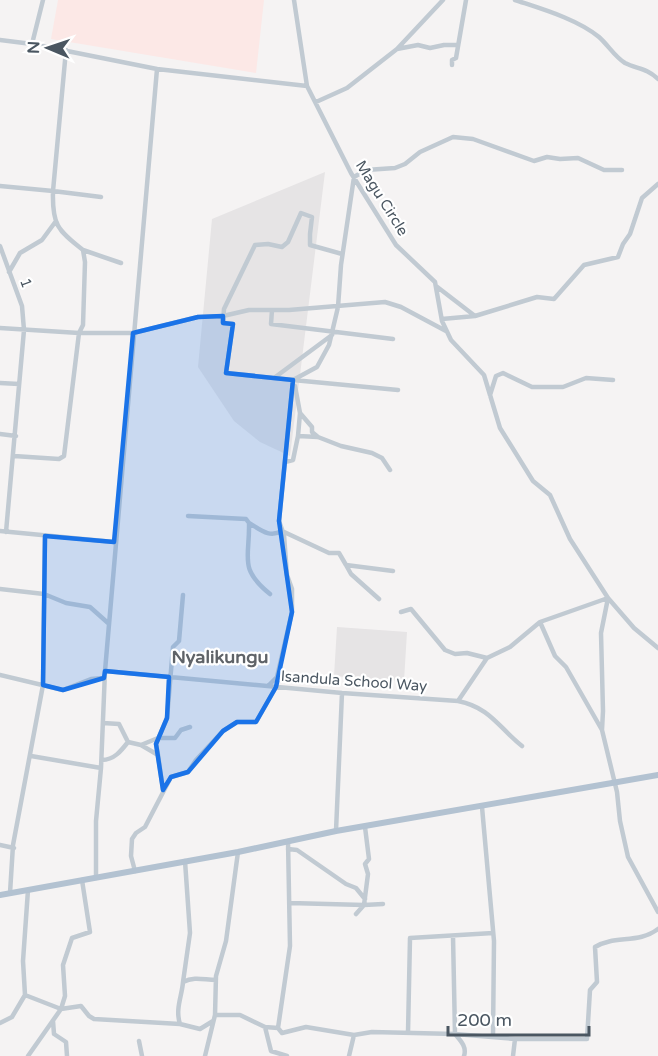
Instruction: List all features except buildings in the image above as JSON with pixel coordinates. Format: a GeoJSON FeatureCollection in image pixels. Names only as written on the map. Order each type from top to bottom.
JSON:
{"type":"FeatureCollection","features":[{"type":"Feature","properties":{"kind":"main road"},"geometry":{"type":"LineString","coordinates":[[0,895],[185,861],[288,845],[336,831],[658,775]]}},
{"type":"Feature","properties":{"kind":"street"},"geometry":{"type":"LineString","coordinates":[[32,44],[44,0]]}},
{"type":"Feature","properties":{"kind":"street"},"geometry":{"type":"LineString","coordinates":[[0,40],[32,44],[157,69],[307,86],[294,0]]}},
{"type":"Feature","properties":{"kind":"street"},"geometry":{"type":"LineString","coordinates":[[316,102],[347,88],[398,49],[443,0]]}},
{"type":"Feature","properties":{"kind":"street"},"geometry":{"type":"LineString","coordinates":[[452,65],[452,60],[456,58],[466,0]]}},
{"type":"Feature","properties":{"kind":"street"},"geometry":{"type":"LineString","coordinates":[[515,0],[557,16],[573,19],[598,37],[627,64],[641,67],[658,79]]}},
{"type":"Feature","properties":{"kind":"street"},"geometry":{"type":"LineString","coordinates":[[398,49],[418,45],[430,48],[458,45]]}},
{"type":"Feature","properties":{"kind":"street"},"geometry":{"type":"LineString","coordinates":[[66,51],[52,214],[64,235],[83,250],[121,263]]}},
{"type":"Feature","properties":{"kind":"street"},"geometry":{"type":"LineString","coordinates":[[96,878],[96,821],[102,760],[104,678],[114,542],[157,69]]}},
{"type":"Feature","properties":{"kind":"street","name":"Magu Circle"},"geometry":{"type":"LineString","coordinates":[[307,86],[354,177],[396,245],[435,282],[442,319],[447,331],[451,340],[484,375],[500,429],[533,481],[550,495],[570,539],[608,598],[634,628],[658,648]]}},
{"type":"Feature","properties":{"kind":"street"},"geometry":{"type":"LineString","coordinates":[[294,380],[317,367],[329,345],[338,307],[342,254],[354,177],[366,170],[395,168],[405,164],[420,152],[453,137],[481,141],[534,161],[547,157],[578,158],[604,170],[622,170]]}},
{"type":"Feature","properties":{"kind":"street"},"geometry":{"type":"LineString","coordinates":[[442,319],[475,316],[537,297],[554,299],[584,265],[618,257],[630,234],[642,198],[658,184]]}},
{"type":"Feature","properties":{"kind":"street"},"geometry":{"type":"LineString","coordinates":[[0,186],[101,197]]}},
{"type":"Feature","properties":{"kind":"street"},"geometry":{"type":"LineString","coordinates":[[342,254],[310,245],[312,217],[301,213],[288,242],[282,247],[255,244],[224,309],[223,323],[233,324],[226,373],[398,390]]}},
{"type":"Feature","properties":{"kind":"street"},"geometry":{"type":"LineString","coordinates":[[9,272],[20,253],[42,240],[56,221]]}},
{"type":"Feature","properties":{"kind":"street","name":"1"},"geometry":{"type":"LineString","coordinates":[[0,246],[21,306],[24,330],[6,532]]}},
{"type":"Feature","properties":{"kind":"street"},"geometry":{"type":"LineString","coordinates":[[14,456],[59,459],[64,456],[79,333],[83,325],[85,262],[83,250]]}},
{"type":"Feature","properties":{"kind":"street"},"geometry":{"type":"LineString","coordinates":[[435,286],[475,316]]}},
{"type":"Feature","properties":{"kind":"street"},"geometry":{"type":"LineString","coordinates":[[0,328],[79,333],[133,333],[198,317],[223,316],[249,310],[338,307],[385,302],[402,307],[447,331]]}},
{"type":"Feature","properties":{"kind":"street"},"geometry":{"type":"LineString","coordinates":[[272,310],[271,324],[393,339]]}},
{"type":"Feature","properties":{"kind":"street"},"geometry":{"type":"LineString","coordinates":[[274,378],[332,333]]}},
{"type":"Feature","properties":{"kind":"street"},"geometry":{"type":"LineString","coordinates":[[490,396],[496,376],[504,373],[532,387],[563,387],[586,378],[613,380]]}},
{"type":"Feature","properties":{"kind":"street"},"geometry":{"type":"LineString","coordinates":[[285,462],[293,460],[298,436],[300,413],[294,380]]}},
{"type":"Feature","properties":{"kind":"street"},"geometry":{"type":"LineString","coordinates":[[268,686],[277,677],[292,612],[291,589],[279,521],[294,380]]}},
{"type":"Feature","properties":{"kind":"street"},"geometry":{"type":"LineString","coordinates":[[0,382],[19,384]]}},
{"type":"Feature","properties":{"kind":"street"},"geometry":{"type":"LineString","coordinates":[[300,413],[318,437],[340,446],[372,453],[382,458],[390,470]]}},
{"type":"Feature","properties":{"kind":"street"},"geometry":{"type":"LineString","coordinates":[[0,434],[16,436]]}},
{"type":"Feature","properties":{"kind":"street"},"geometry":{"type":"LineString","coordinates":[[298,436],[318,437]]}},
{"type":"Feature","properties":{"kind":"street"},"geometry":{"type":"LineString","coordinates":[[188,516],[246,519],[267,534],[282,531]]}},
{"type":"Feature","properties":{"kind":"street"},"geometry":{"type":"LineString","coordinates":[[249,523],[247,563],[250,575],[270,594]]}},
{"type":"Feature","properties":{"kind":"street"},"geometry":{"type":"LineString","coordinates":[[0,531],[114,542]]}},
{"type":"Feature","properties":{"kind":"street"},"geometry":{"type":"LineString","coordinates":[[282,531],[329,553],[339,554],[351,574],[380,598]]}},
{"type":"Feature","properties":{"kind":"street"},"geometry":{"type":"LineString","coordinates":[[10,893],[14,849],[43,685],[45,536]]}},
{"type":"Feature","properties":{"kind":"street"},"geometry":{"type":"LineString","coordinates":[[346,565],[393,571]]}},
{"type":"Feature","properties":{"kind":"street"},"geometry":{"type":"LineString","coordinates":[[0,589],[44,594],[66,603],[90,607],[108,623]]}},
{"type":"Feature","properties":{"kind":"street"},"geometry":{"type":"LineString","coordinates":[[163,790],[156,744],[167,718],[169,677],[173,647],[179,641],[183,595]]}},
{"type":"Feature","properties":{"kind":"street"},"geometry":{"type":"LineString","coordinates":[[458,700],[487,658],[510,647],[540,622],[608,598],[602,633],[602,730],[628,857],[658,912]]}},
{"type":"Feature","properties":{"kind":"street"},"geometry":{"type":"LineString","coordinates":[[401,612],[411,609],[445,650],[455,654],[467,653],[487,658]]}},
{"type":"Feature","properties":{"kind":"street"},"geometry":{"type":"LineString","coordinates":[[540,622],[555,656],[566,667],[602,730]]}},
{"type":"Feature","properties":{"kind":"street","name":"Isandula School Way"},"geometry":{"type":"LineString","coordinates":[[105,671],[342,693],[458,700],[483,709],[522,746]]}},
{"type":"Feature","properties":{"kind":"street"},"geometry":{"type":"LineString","coordinates":[[0,675],[63,690],[91,679],[104,678]]}},
{"type":"Feature","properties":{"kind":"street"},"geometry":{"type":"LineString","coordinates":[[135,871],[131,856],[132,839],[145,827],[171,777],[188,772],[200,754],[223,731],[237,722],[256,722],[276,687]]}},
{"type":"Feature","properties":{"kind":"street"},"geometry":{"type":"LineString","coordinates":[[336,831],[342,693]]}},
{"type":"Feature","properties":{"kind":"street"},"geometry":{"type":"LineString","coordinates":[[103,723],[119,724],[128,742]]}},
{"type":"Feature","properties":{"kind":"street"},"geometry":{"type":"LineString","coordinates":[[141,745],[158,738],[175,738],[181,730],[190,727]]}},
{"type":"Feature","properties":{"kind":"street"},"geometry":{"type":"LineString","coordinates":[[128,742],[141,745],[158,755]]}},
{"type":"Feature","properties":{"kind":"street"},"geometry":{"type":"LineString","coordinates":[[102,760],[108,760],[119,754],[128,742]]}},
{"type":"Feature","properties":{"kind":"street"},"geometry":{"type":"LineString","coordinates":[[31,756],[101,768]]}},
{"type":"Feature","properties":{"kind":"street"},"geometry":{"type":"LineString","coordinates":[[482,807],[494,933],[493,1037]]}},
{"type":"Feature","properties":{"kind":"street"},"geometry":{"type":"LineString","coordinates":[[356,914],[364,902],[368,874],[365,864],[369,859],[365,827]]}},
{"type":"Feature","properties":{"kind":"street"},"geometry":{"type":"LineString","coordinates":[[0,845],[14,849]]}},
{"type":"Feature","properties":{"kind":"street"},"geometry":{"type":"LineString","coordinates":[[288,845],[320,865],[324,870],[356,888],[364,902]]}},
{"type":"Feature","properties":{"kind":"street"},"geometry":{"type":"LineString","coordinates":[[278,1028],[290,946],[288,845]]}},
{"type":"Feature","properties":{"kind":"street"},"geometry":{"type":"LineString","coordinates":[[205,1056],[215,1014],[216,980],[226,941],[238,852]]}},
{"type":"Feature","properties":{"kind":"street"},"geometry":{"type":"LineString","coordinates":[[180,1024],[179,996],[190,933],[185,861]]}},
{"type":"Feature","properties":{"kind":"street"},"geometry":{"type":"LineString","coordinates":[[28,1056],[33,1053],[62,1010],[65,996],[63,965],[72,938],[90,932],[82,880]]}},
{"type":"Feature","properties":{"kind":"street"},"geometry":{"type":"LineString","coordinates":[[0,1023],[12,1017],[25,995],[23,961],[28,890]]}},
{"type":"Feature","properties":{"kind":"street"},"geometry":{"type":"LineString","coordinates":[[290,903],[383,904]]}},
{"type":"Feature","properties":{"kind":"street"},"geometry":{"type":"LineString","coordinates":[[215,1014],[240,1015],[265,1027],[278,1028],[282,1033],[306,1027],[354,1035],[372,1032],[515,1039],[587,1039],[590,990],[597,982],[595,947],[603,942],[641,938],[658,929]]}},
{"type":"Feature","properties":{"kind":"street"},"geometry":{"type":"LineString","coordinates":[[408,1033],[411,938],[494,933]]}},
{"type":"Feature","properties":{"kind":"street"},"geometry":{"type":"LineString","coordinates":[[453,936],[455,1035],[462,1042],[464,1056]]}},
{"type":"Feature","properties":{"kind":"street"},"geometry":{"type":"LineString","coordinates":[[183,982],[195,978],[216,980]]}},
{"type":"Feature","properties":{"kind":"street"},"geometry":{"type":"LineString","coordinates":[[25,995],[62,1010],[81,1006],[94,1019],[180,1024],[193,1029],[200,1029],[213,1021]]}},
{"type":"Feature","properties":{"kind":"street"},"geometry":{"type":"LineString","coordinates":[[53,1021],[54,1034],[66,1042],[67,1056]]}},
{"type":"Feature","properties":{"kind":"street"},"geometry":{"type":"LineString","coordinates":[[265,1027],[271,1051],[287,1056]]}},
{"type":"Feature","properties":{"kind":"street"},"geometry":{"type":"LineString","coordinates":[[349,1056],[354,1035]]}},
{"type":"Feature","properties":{"kind":"street"},"geometry":{"type":"LineString","coordinates":[[513,1056],[515,1039]]}},
{"type":"Feature","properties":{"kind":"street"},"geometry":{"type":"LineString","coordinates":[[139,1041],[142,1056]]}},
{"type":"Feature","properties":{"kind":"highlighted area"},"geometry":{"type":"Polygon","coordinates":[[[223,316],[223,323],[233,324],[226,373],[293,380],[279,521],[292,612],[276,687],[256,722],[237,722],[223,731],[188,772],[171,777],[163,790],[156,744],[167,718],[169,677],[105,671],[104,678],[63,690],[43,685],[45,536],[114,542],[133,333],[198,317],[223,316]]]}},
{"type":"Feature","properties":{"kind":"shaded area"},"geometry":{"type":"Polygon","coordinates":[[[58,0],[264,0],[256,73],[51,39],[58,0]]]}},
{"type":"Feature","properties":{"kind":"shaded area"},"geometry":{"type":"Polygon","coordinates":[[[325,172],[290,456],[260,442],[234,421],[198,367],[212,219],[325,172]]]}},
{"type":"Feature","properties":{"kind":"shaded area"},"geometry":{"type":"Polygon","coordinates":[[[337,627],[407,632],[404,681],[334,676],[337,627]]]}},
{"type":"Feature","properties":{"kind":"district","name":"Nyalikungu"},"geometry":{"type":"Point","coordinates":[220,657]}}]}
